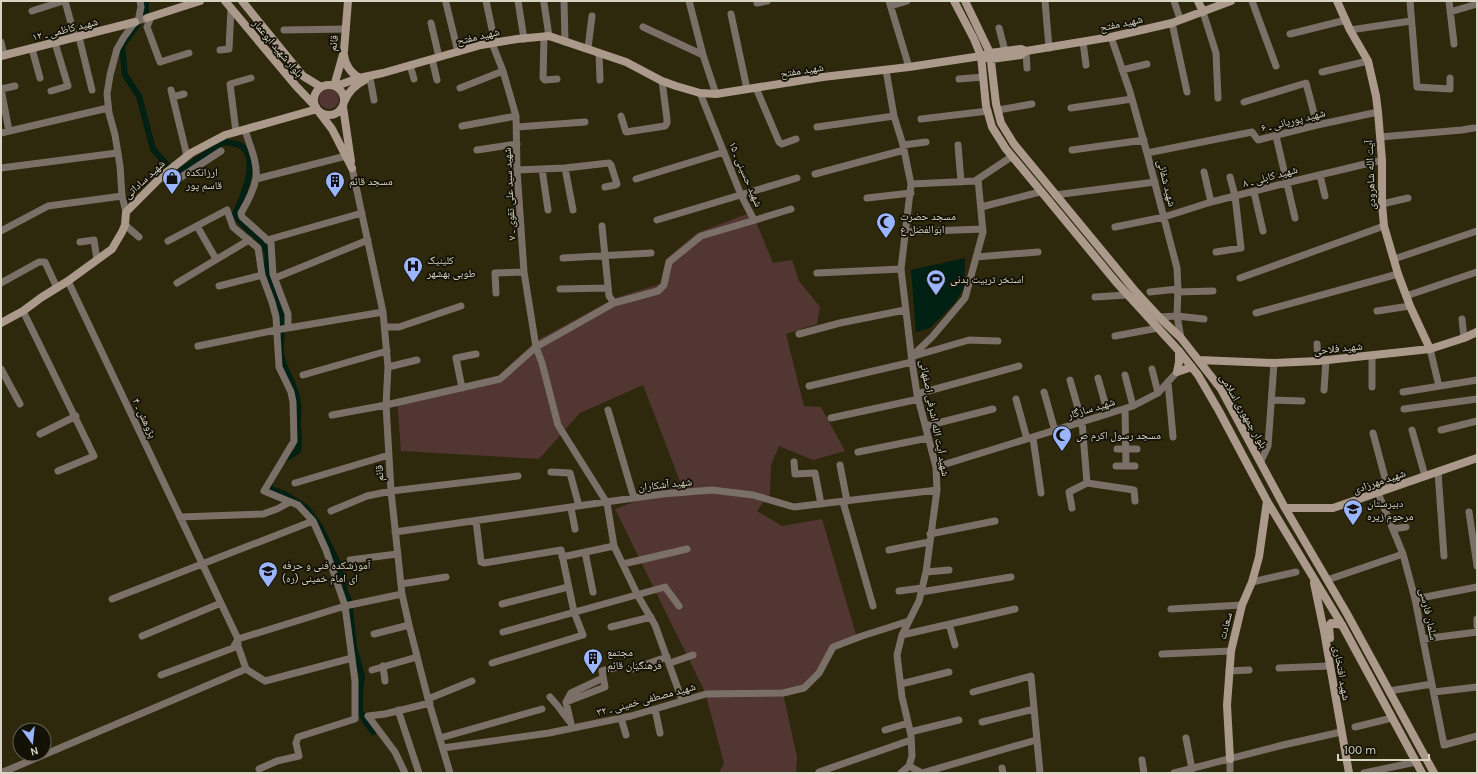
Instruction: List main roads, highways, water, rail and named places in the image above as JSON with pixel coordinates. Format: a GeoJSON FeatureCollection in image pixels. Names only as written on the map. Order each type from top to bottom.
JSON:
{"type":"FeatureCollection","features":[{"type":"Feature","properties":{"kind":"waterway"},"geometry":{"type":"LineString","coordinates":[[146,1],[146,13],[122,46],[125,75],[139,96],[153,149],[167,165]]}},
{"type":"Feature","properties":{"kind":"waterway"},"geometry":{"type":"LineString","coordinates":[[175,172],[177,173],[224,142],[239,145],[246,150],[250,167],[242,198],[235,214],[242,224],[264,245],[267,251],[267,275],[282,318],[281,354],[298,402],[298,451],[283,460]]}},
{"type":"Feature","properties":{"kind":"waterway"},"geometry":{"type":"LineString","coordinates":[[270,480],[269,482],[271,489],[285,494],[307,508],[320,527],[338,563],[345,592],[349,600],[354,647],[362,676],[360,711],[373,732]]}},
{"type":"Feature","properties":{"kind":"place","name":"ارزانکده قاسم پور"},"geometry":{"type":"Point","coordinates":[172,195]}},
{"type":"Feature","properties":{"kind":"place","name":"مسجد قائم"},"geometry":{"type":"Point","coordinates":[335,198]}},
{"type":"Feature","properties":{"kind":"place","name":"مسجد حضرت ابوالفضل ع"},"geometry":{"type":"Point","coordinates":[886,239]}},
{"type":"Feature","properties":{"kind":"place","name":"کلینیک طوبی بهشهر"},"geometry":{"type":"Point","coordinates":[413,283]}},
{"type":"Feature","properties":{"kind":"place","name":"استخر تربیت بدنی"},"geometry":{"type":"Point","coordinates":[936,296]}},
{"type":"Feature","properties":{"kind":"place","name":"مسجد رسول اکرم ص"},"geometry":{"type":"Point","coordinates":[1062,452]}},
{"type":"Feature","properties":{"kind":"place","name":"دبیرستان مرحوم زیره"},"geometry":{"type":"Point","coordinates":[1353,526]}},
{"type":"Feature","properties":{"kind":"place","name":"آموزشکده فنی و حرفه ای امام خمینی (ره)"},"geometry":{"type":"Point","coordinates":[268,588]}},
{"type":"Feature","properties":{"kind":"place","name":"مجتمع فرهنگیان قائم"},"geometry":{"type":"Point","coordinates":[593,675]}}]}
